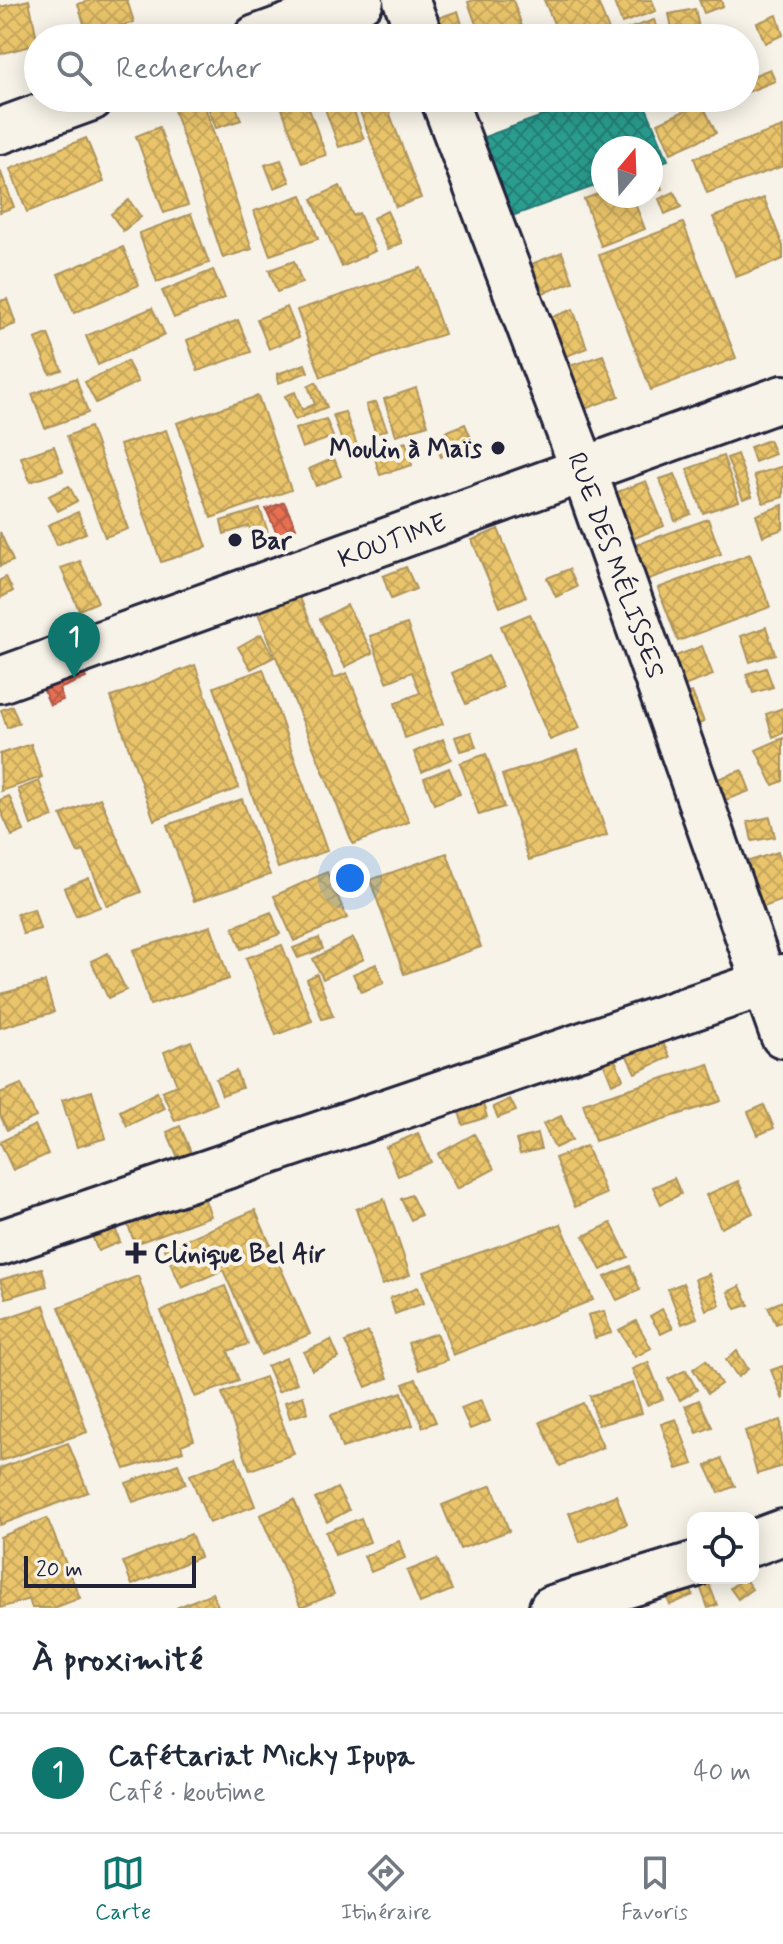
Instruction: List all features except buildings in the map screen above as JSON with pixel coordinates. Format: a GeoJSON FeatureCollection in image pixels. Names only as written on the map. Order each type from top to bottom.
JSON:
{"type":"FeatureCollection","features":[{"type":"Feature","properties":{"kind":"street"},"geometry":{"type":"LineString","coordinates":[[295,24],[361,0]]}},
{"type":"Feature","properties":{"kind":"street"},"geometry":{"type":"LineString","coordinates":[[406,0],[415,24]]}},
{"type":"Feature","properties":{"kind":"street"},"geometry":{"type":"LineString","coordinates":[[0,131],[52,112]]}},
{"type":"Feature","properties":{"kind":"street","name":"RUE DES MÉLISSES"},"geometry":{"type":"LineString","coordinates":[[448,112],[775,980],[783,1035]]}},
{"type":"Feature","properties":{"kind":"street","name":"KOUTIME"},"geometry":{"type":"LineString","coordinates":[[0,680],[783,398]]}},
{"type":"Feature","properties":{"kind":"street"},"geometry":{"type":"LineString","coordinates":[[0,1243],[775,980]]}},
{"type":"Feature","properties":{"kind":"street"},"geometry":{"type":"LineString","coordinates":[[759,1541],[783,1532]]}},
{"type":"Feature","properties":{"kind":"street"},"geometry":{"type":"LineString","coordinates":[[552,1608],[687,1567]]}},
{"type":"Feature","properties":{"kind":"place","name":"Moulin à Maïs"},"geometry":{"type":"Point","coordinates":[498,448]}},
{"type":"Feature","properties":{"kind":"place","name":"Bar"},"geometry":{"type":"Point","coordinates":[235,540]}},
{"type":"Feature","properties":{"kind":"place","name":"Cafétariat Micky Ipupa"},"geometry":{"type":"Point","coordinates":[74,678]}},
{"type":"Feature","properties":{"kind":"place","name":"Clinique Bel Air"},"geometry":{"type":"Point","coordinates":[136,1253]}}]}
